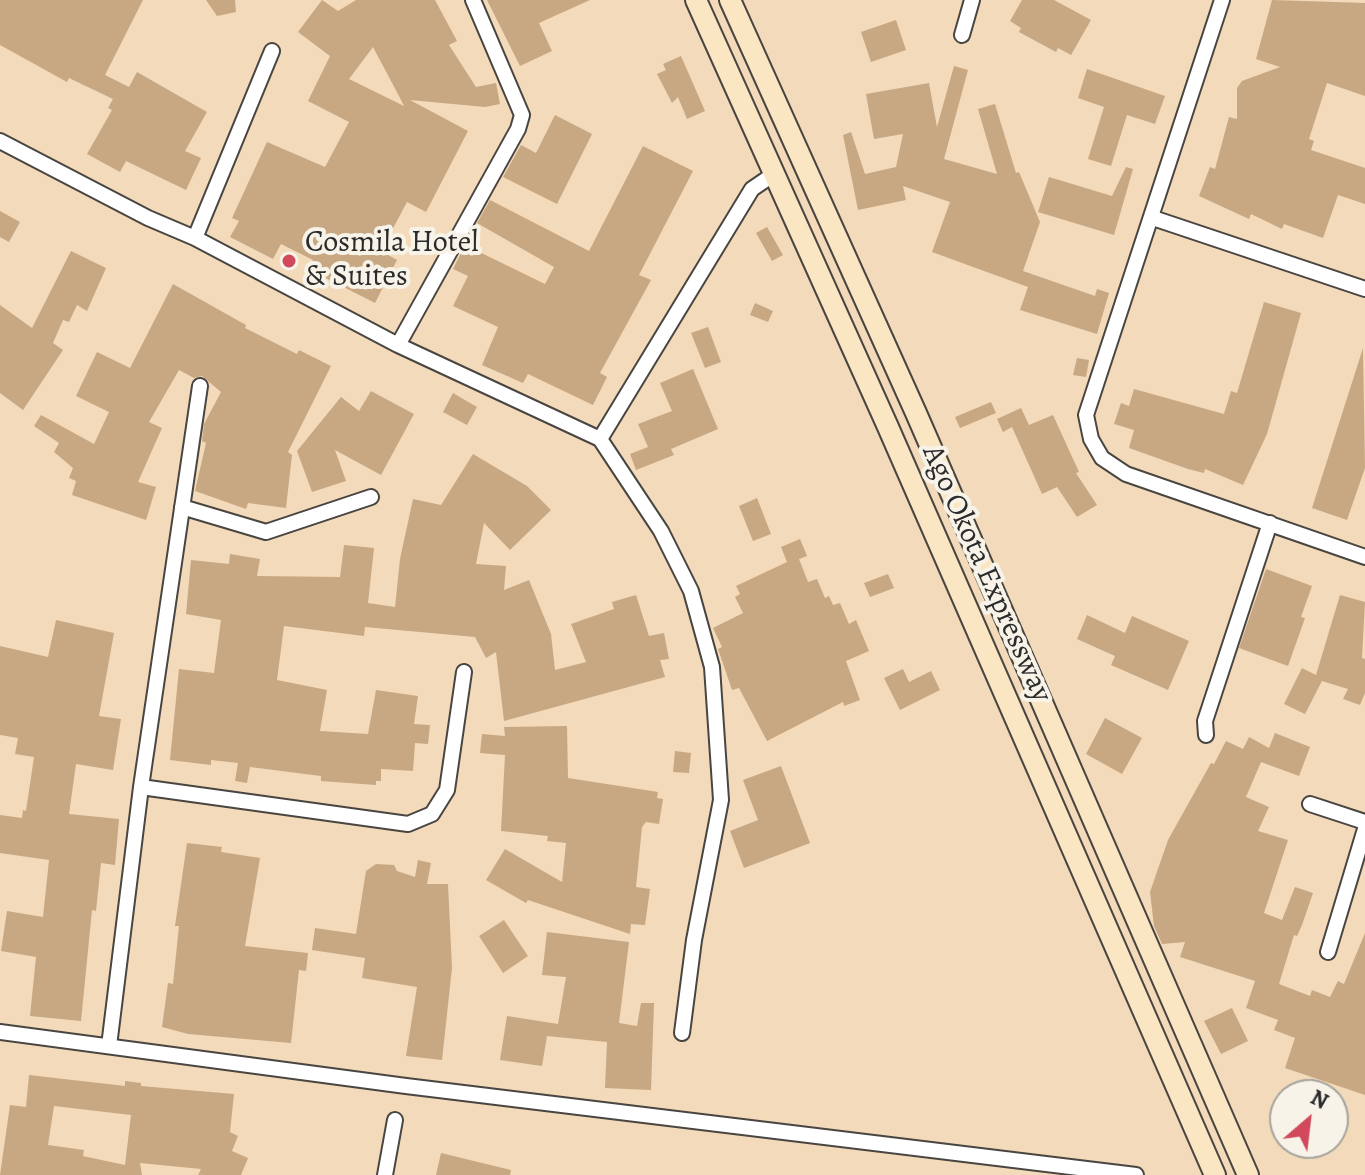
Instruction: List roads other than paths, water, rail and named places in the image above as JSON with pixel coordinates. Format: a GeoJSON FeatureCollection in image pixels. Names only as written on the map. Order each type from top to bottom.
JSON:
{"type":"FeatureCollection","features":[{"type":"Feature","properties":{"kind":"main road","name":"Ago Okota Expressway"},"geometry":{"type":"LineString","coordinates":[[696,0],[888,427],[1215,1175]]}},
{"type":"Feature","properties":{"kind":"main road","name":"Ago Okota Expressway"},"geometry":{"type":"LineString","coordinates":[[730,0],[916,413],[1248,1175]]}},
{"type":"Feature","properties":{"kind":"street"},"geometry":{"type":"LineString","coordinates":[[398,345],[522,115],[473,0]]}},
{"type":"Feature","properties":{"kind":"street"},"geometry":{"type":"LineString","coordinates":[[962,35],[972,0]]}},
{"type":"Feature","properties":{"kind":"street"},"geometry":{"type":"LineString","coordinates":[[1222,0],[1086,415],[1091,439],[1102,458],[1126,474],[1365,557]]}},
{"type":"Feature","properties":{"kind":"street"},"geometry":{"type":"LineString","coordinates":[[195,238],[272,51]]}},
{"type":"Feature","properties":{"kind":"street"},"geometry":{"type":"LineString","coordinates":[[0,141],[148,218],[195,238],[398,345],[600,439],[673,555],[691,591],[712,667],[721,800],[694,940],[682,1033]]}},
{"type":"Feature","properties":{"kind":"street"},"geometry":{"type":"LineString","coordinates":[[600,439],[752,189],[774,174]]}},
{"type":"Feature","properties":{"kind":"street"},"geometry":{"type":"LineString","coordinates":[[1153,218],[1365,289]]}},
{"type":"Feature","properties":{"kind":"street"},"geometry":{"type":"LineString","coordinates":[[109,1046],[141,787],[200,386]]}},
{"type":"Feature","properties":{"kind":"street"},"geometry":{"type":"LineString","coordinates":[[182,507],[266,532],[371,497]]}},
{"type":"Feature","properties":{"kind":"street"},"geometry":{"type":"LineString","coordinates":[[1206,735],[1205,721],[1270,523]]}},
{"type":"Feature","properties":{"kind":"street"},"geometry":{"type":"LineString","coordinates":[[141,787],[408,824],[432,814],[447,790],[464,672]]}},
{"type":"Feature","properties":{"kind":"street"},"geometry":{"type":"LineString","coordinates":[[1310,804],[1365,822]]}},
{"type":"Feature","properties":{"kind":"street"},"geometry":{"type":"LineString","coordinates":[[1328,952],[1365,829]]}},
{"type":"Feature","properties":{"kind":"street"},"geometry":{"type":"LineString","coordinates":[[0,1032],[1136,1175]]}},
{"type":"Feature","properties":{"kind":"street"},"geometry":{"type":"LineString","coordinates":[[385,1175],[395,1120]]}},
{"type":"Feature","properties":{"kind":"place","name":"Cosmila Hotel & Suites"},"geometry":{"type":"Point","coordinates":[289,261]}}]}
